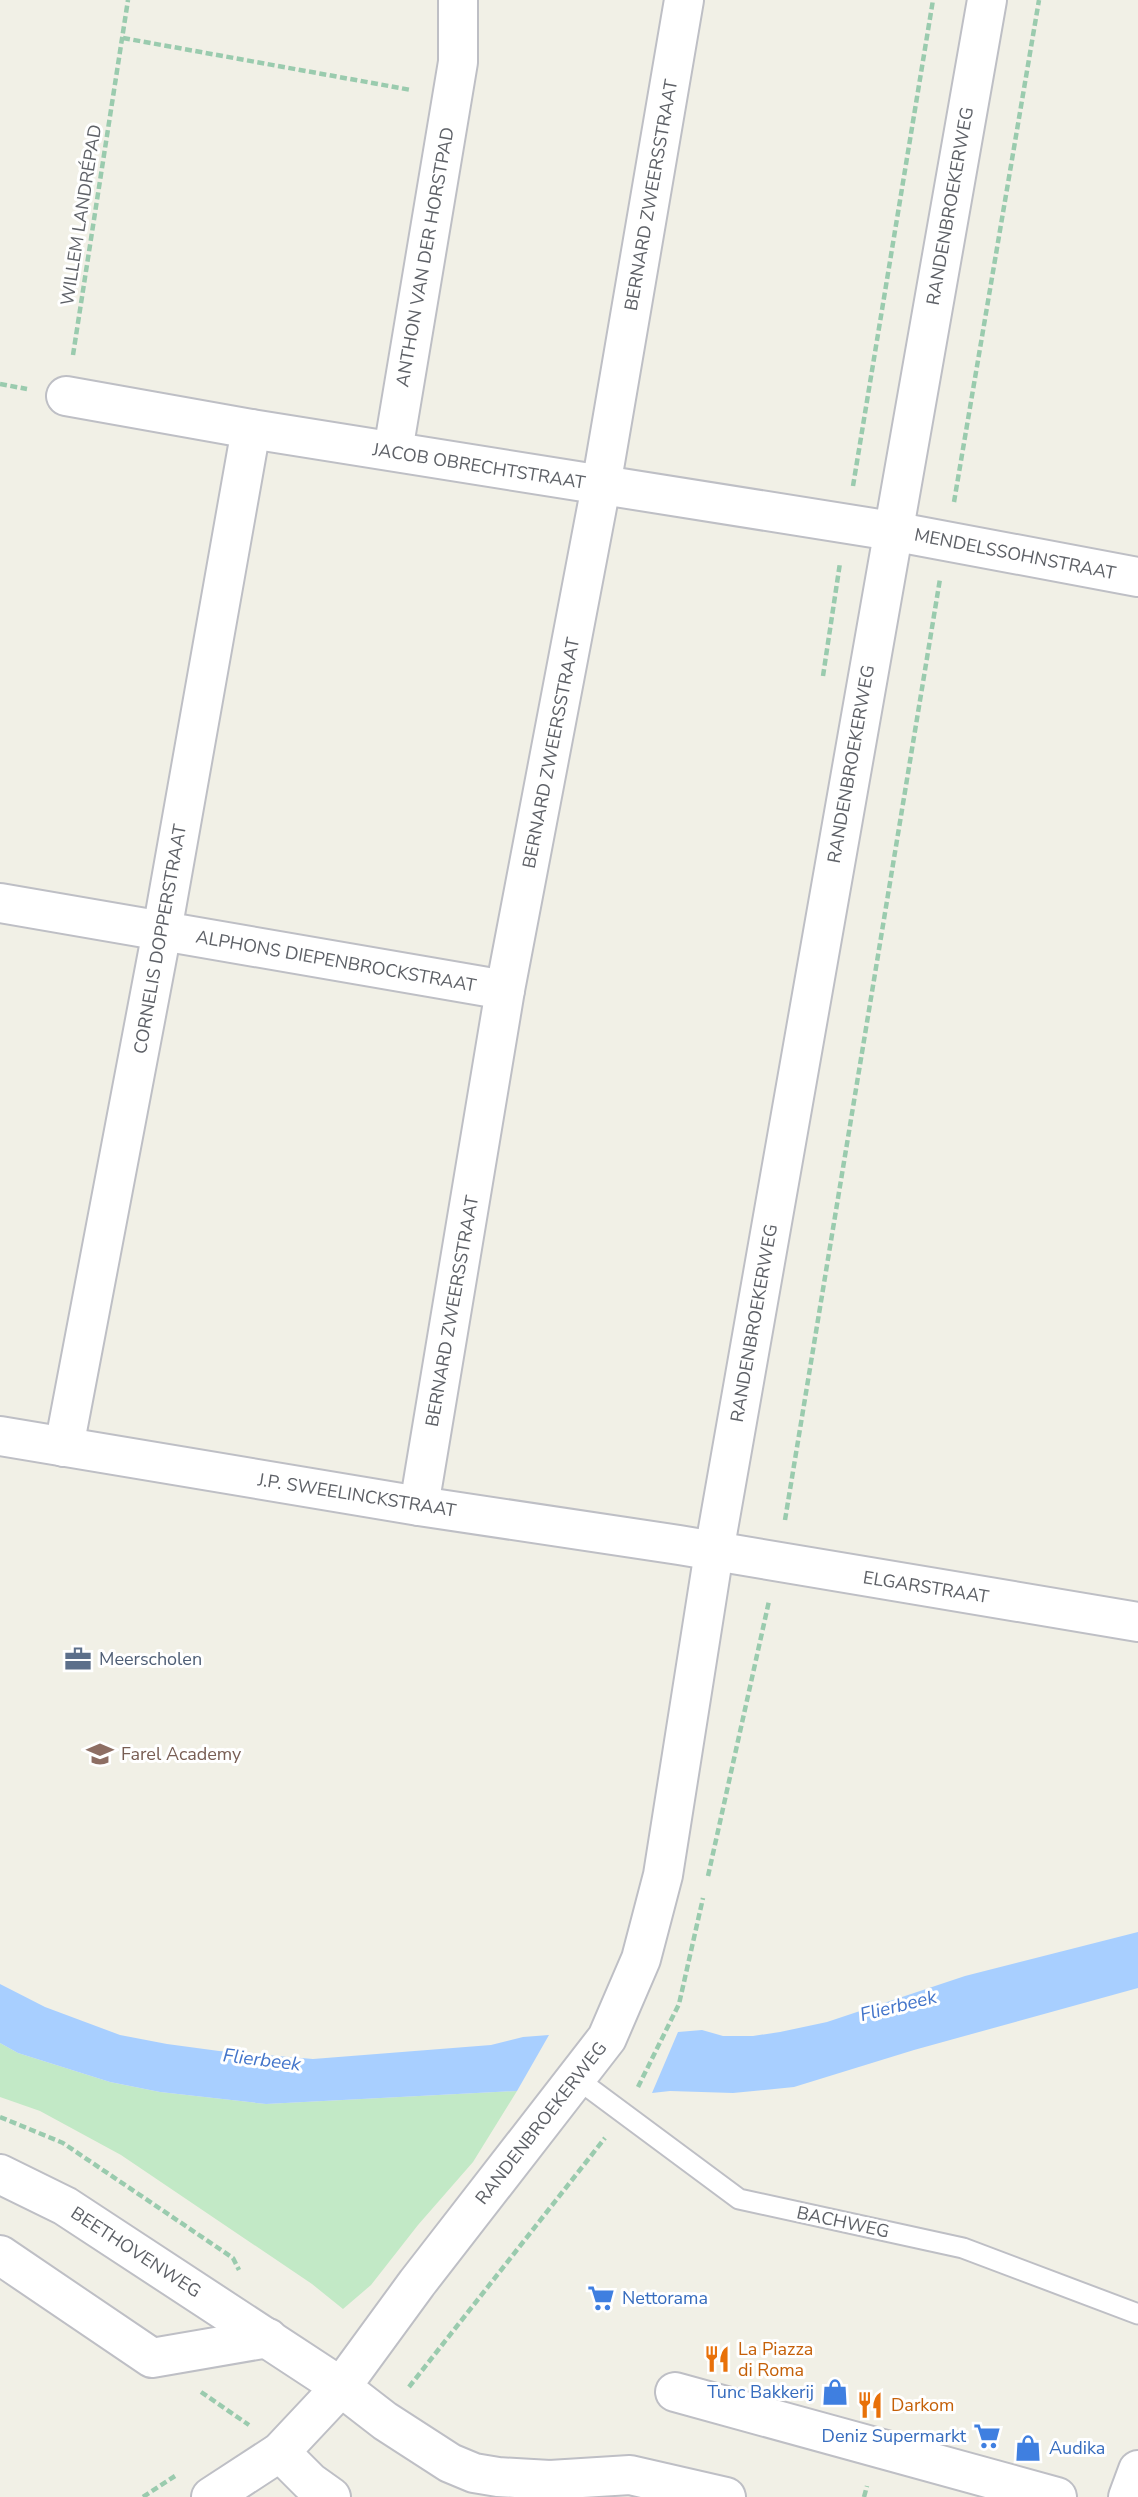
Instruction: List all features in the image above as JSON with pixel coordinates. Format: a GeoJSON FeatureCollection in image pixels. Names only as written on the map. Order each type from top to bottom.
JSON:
{"type":"FeatureCollection","features":[{"type":"Feature","properties":{"kind":"street","name":"ANTHON VAN DER HORSTPAD"},"geometry":{"type":"LineString","coordinates":[[393,451],[455,80],[458,0]]}},
{"type":"Feature","properties":{"kind":"street","name":"BERNARD ZWEERSSTRAAT"},"geometry":{"type":"LineString","coordinates":[[419,1506],[505,990],[601,486],[684,0]]}},
{"type":"Feature","properties":{"kind":"street","name":"RANDENBROEKERWEG"},"geometry":{"type":"LineString","coordinates":[[211,2497],[281,2452],[341,2386],[408,2294],[607,2038],[644,1947],[663,1875],[714,1552],[987,0]]}},
{"type":"Feature","properties":{"kind":"street","name":"JACOB OBRECHTSTRAAT"},"geometry":{"type":"LineString","coordinates":[[66,396],[251,429],[892,531]]}},
{"type":"Feature","properties":{"kind":"street","name":"CORNELIS DOPPERSTRAAT"},"geometry":{"type":"LineString","coordinates":[[64,1447],[162,930],[251,429]]}},
{"type":"Feature","properties":{"kind":"street","name":"MENDELSSOHNSTRAAT"},"geometry":{"type":"LineString","coordinates":[[892,531],[1138,577]]}},
{"type":"Feature","properties":{"kind":"street","name":"ALPHONS DIEPENBROCKSTRAAT"},"geometry":{"type":"LineString","coordinates":[[0,903],[505,990]]}},
{"type":"Feature","properties":{"kind":"street","name":"J.P. SWEELINCKSTRAAT"},"geometry":{"type":"LineString","coordinates":[[0,1436],[714,1552]]}},
{"type":"Feature","properties":{"kind":"street","name":"ELGARSTRAAT"},"geometry":{"type":"LineString","coordinates":[[714,1552],[1138,1622]]}},
{"type":"Feature","properties":{"kind":"street","name":"BEETHOVENWEG"},"geometry":{"type":"LineString","coordinates":[[0,2174],[65,2206],[341,2386],[384,2421],[450,2463],[474,2473],[549,2488],[630,2475],[726,2497]]}},
{"type":"Feature","properties":{"kind":"street"},"geometry":{"type":"LineString","coordinates":[[0,2255],[152,2358],[268,2338]]}},
{"type":"Feature","properties":{"kind":"street"},"geometry":{"type":"LineString","coordinates":[[675,2392],[1057,2497]]}},
{"type":"Feature","properties":{"kind":"street"},"geometry":{"type":"LineString","coordinates":[[281,2452],[310,2482],[331,2497]]}},
{"type":"Feature","properties":{"kind":"street"},"geometry":{"type":"LineString","coordinates":[[1128,2497],[1138,2470]]}},
{"type":"Feature","properties":{"kind":"lane","name":"BACHWEG"},"geometry":{"type":"LineString","coordinates":[[576,2078],[739,2199],[962,2248],[1138,2314]]}},
{"type":"Feature","properties":{"kind":"path","name":"WILLEM LANDRÉPAD"},"geometry":{"type":"LineString","coordinates":[[66,396],[128,0]]}},
{"type":"Feature","properties":{"kind":"path"},"geometry":{"type":"LineString","coordinates":[[822,684],[933,0]]}},
{"type":"Feature","properties":{"kind":"path"},"geometry":{"type":"LineString","coordinates":[[778,1562],[1039,0]]}},
{"type":"Feature","properties":{"kind":"path"},"geometry":{"type":"LineString","coordinates":[[123,38],[455,80]]}},
{"type":"Feature","properties":{"kind":"path"},"geometry":{"type":"LineString","coordinates":[[152,2358],[246,2422],[281,2452]]}},
{"type":"Feature","properties":{"kind":"green space"},"geometry":{"type":"Polygon","coordinates":[[[0,2043],[18,2053],[110,2082],[160,2092],[266,2104],[517,2091],[473,2162],[418,2225],[371,2285],[343,2309],[312,2284],[121,2155],[40,2111],[0,2097],[0,2043]]]}},
{"type":"Feature","properties":{"kind":"water","name":"Flierbeek"},"geometry":{"type":"Polygon","coordinates":[[[1138,1932],[1138,1988],[914,2050],[794,2087],[733,2093],[652,2093],[678,2032],[702,2030],[723,2036],[753,2036],[827,2022],[965,1976],[1138,1932]]]}},
{"type":"Feature","properties":{"kind":"water","name":"Flierbeek"},"geometry":{"type":"Polygon","coordinates":[[[0,1984],[45,2007],[120,2035],[219,2051],[313,2059],[491,2045],[523,2037],[549,2035],[517,2091],[266,2104],[160,2092],[110,2082],[18,2053],[0,2043],[0,1984]]]}},
{"type":"Feature","properties":{"kind":"place","name":"Meerscholen"},"geometry":{"type":"Point","coordinates":[78,1659]}},
{"type":"Feature","properties":{"kind":"place","name":"Farel Academy"},"geometry":{"type":"Point","coordinates":[100,1754]}},
{"type":"Feature","properties":{"kind":"place","name":"Nettorama"},"geometry":{"type":"Point","coordinates":[601,2298]}},
{"type":"Feature","properties":{"kind":"place","name":"La Piazza di Roma"},"geometry":{"type":"Point","coordinates":[717,2359]}},
{"type":"Feature","properties":{"kind":"place","name":"Tunc Bakkerij"},"geometry":{"type":"Point","coordinates":[835,2392]}},
{"type":"Feature","properties":{"kind":"place","name":"Darkom"},"geometry":{"type":"Point","coordinates":[870,2405]}},
{"type":"Feature","properties":{"kind":"place","name":"Deniz Supermarkt"},"geometry":{"type":"Point","coordinates":[987,2436]}},
{"type":"Feature","properties":{"kind":"place","name":"Audika"},"geometry":{"type":"Point","coordinates":[1028,2448]}}]}
